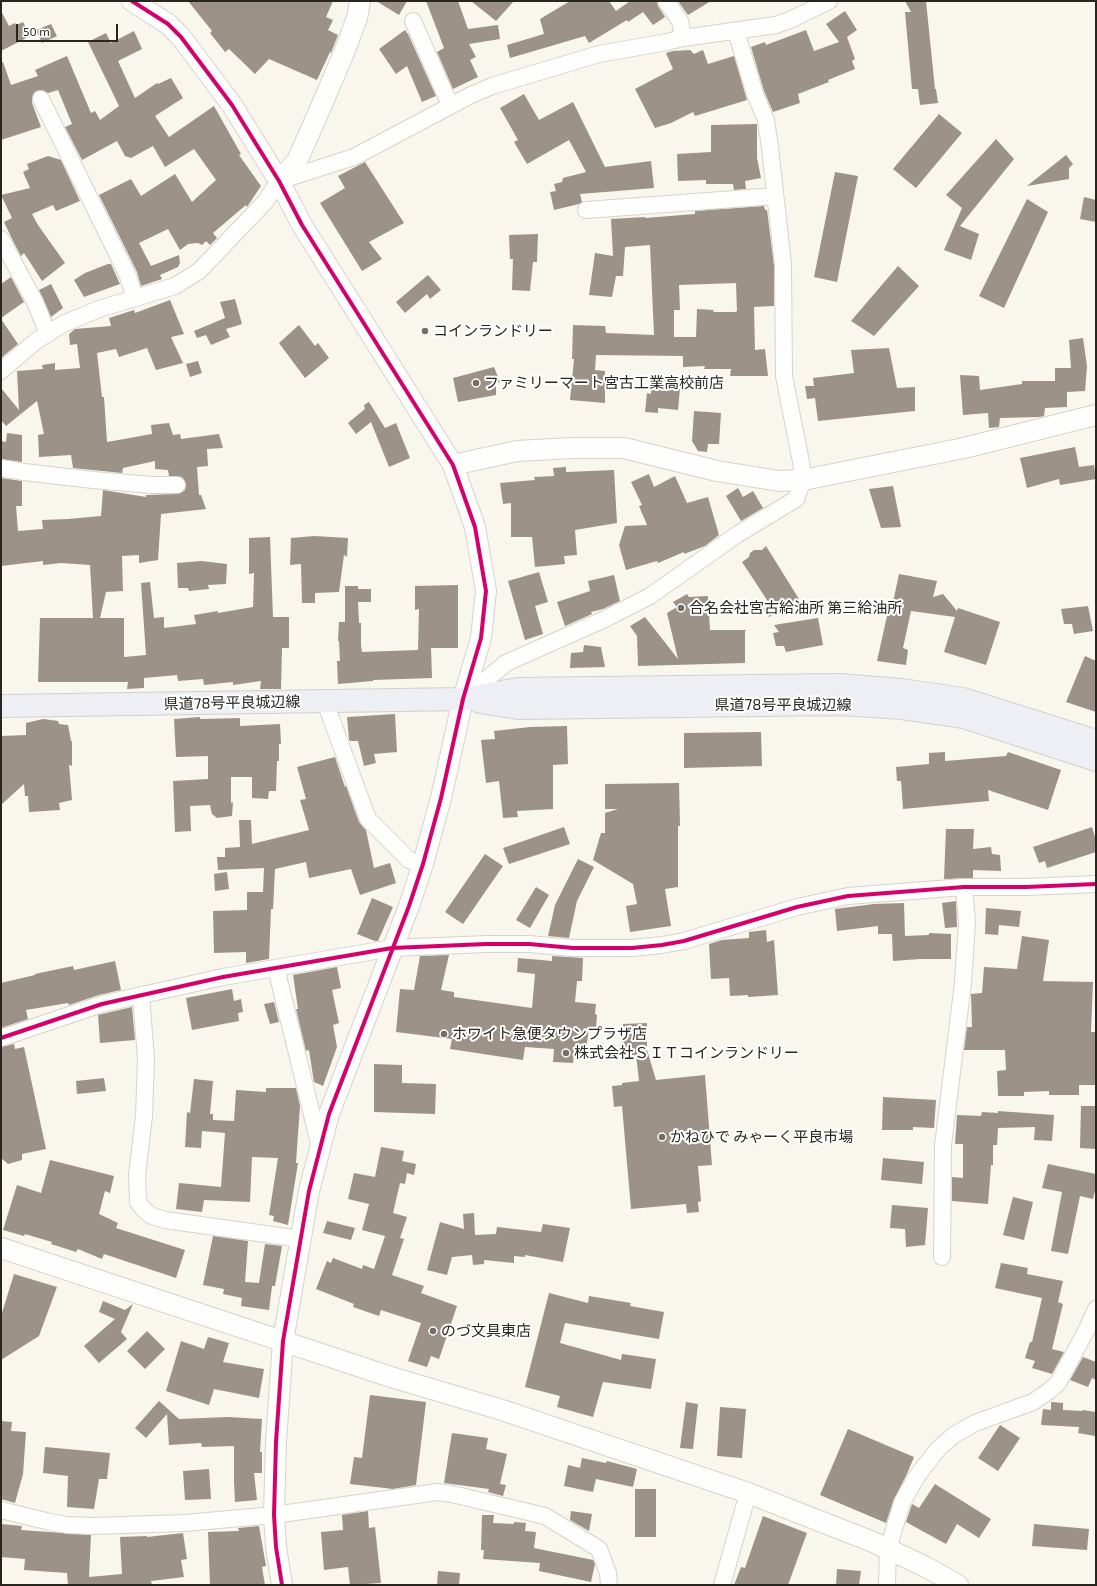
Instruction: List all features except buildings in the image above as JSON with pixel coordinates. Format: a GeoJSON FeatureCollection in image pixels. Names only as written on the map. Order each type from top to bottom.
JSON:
{"type":"FeatureCollection","features":[{"type":"Feature","properties":{"kind":"main road","name":"県道78号平良城辺線"},"geometry":{"type":"LineString","coordinates":[[1,706],[463,699],[518,689],[839,685],[902,690],[963,699],[1096,741]]}},
{"type":"Feature","properties":{"kind":"main road","name":"県道78号平良城辺線"},"geometry":{"type":"LineString","coordinates":[[463,699],[518,708],[841,704],[902,708],[964,717],[1096,760]]}},
{"type":"Feature","properties":{"kind":"street"},"geometry":{"type":"LineString","coordinates":[[132,1],[168,24],[181,37],[232,105],[279,181],[302,225],[453,465],[476,527],[486,591],[481,638],[463,699],[441,798],[424,864],[329,1114],[309,1191],[283,1341],[276,1442],[274,1514],[276,1547],[282,1585]]}},
{"type":"Feature","properties":{"kind":"street"},"geometry":{"type":"LineString","coordinates":[[1,371],[36,341],[63,324],[99,309],[175,286],[199,271],[265,202],[279,181],[297,161],[343,55],[356,18],[360,1]]}},
{"type":"Feature","properties":{"kind":"street"},"geometry":{"type":"LineString","coordinates":[[666,1],[680,21],[683,38]]}},
{"type":"Feature","properties":{"kind":"street"},"geometry":{"type":"LineString","coordinates":[[279,181],[354,157],[450,105],[492,86],[599,54],[683,38],[776,24],[790,20],[829,1]]}},
{"type":"Feature","properties":{"kind":"street"},"geometry":{"type":"LineString","coordinates":[[413,21],[450,105]]}},
{"type":"Feature","properties":{"kind":"street"},"geometry":{"type":"LineString","coordinates":[[463,699],[506,663],[605,619],[650,596],[738,534],[796,499],[803,480],[801,462],[784,376],[783,264],[766,120],[755,94],[736,31]]}},
{"type":"Feature","properties":{"kind":"street"},"geometry":{"type":"LineString","coordinates":[[41,99],[128,276],[135,298]]}},
{"type":"Feature","properties":{"kind":"street"},"geometry":{"type":"LineString","coordinates":[[586,210],[775,196]]}},
{"type":"Feature","properties":{"kind":"street"},"geometry":{"type":"LineString","coordinates":[[1,239],[35,302],[48,334]]}},
{"type":"Feature","properties":{"kind":"street"},"geometry":{"type":"LineString","coordinates":[[453,465],[517,451],[572,448],[624,448],[717,471],[779,481],[803,480],[964,448],[1096,415]]}},
{"type":"Feature","properties":{"kind":"street"},"geometry":{"type":"LineString","coordinates":[[1,468],[93,480],[152,485],[177,484]]}},
{"type":"Feature","properties":{"kind":"street"},"geometry":{"type":"LineString","coordinates":[[325,702],[368,819],[409,860],[424,864]]}},
{"type":"Feature","properties":{"kind":"street"},"geometry":{"type":"LineString","coordinates":[[1,1038],[102,1004],[223,976],[392,948],[486,944],[529,944],[573,948],[632,948],[684,941],[797,907],[848,896],[964,887],[1026,887],[1096,884]]}},
{"type":"Feature","properties":{"kind":"street"},"geometry":{"type":"LineString","coordinates":[[942,1257],[943,1144],[963,983],[967,922],[964,887]]}},
{"type":"Feature","properties":{"kind":"street"},"geometry":{"type":"LineString","coordinates":[[276,968],[320,1147]]}},
{"type":"Feature","properties":{"kind":"street"},"geometry":{"type":"LineString","coordinates":[[141,996],[146,1059],[144,1116],[137,1175],[138,1202],[144,1210],[152,1216],[165,1220],[301,1239]]}},
{"type":"Feature","properties":{"kind":"street"},"geometry":{"type":"LineString","coordinates":[[1,1248],[391,1377],[502,1410],[748,1493],[888,1549],[926,1567],[958,1585]]}},
{"type":"Feature","properties":{"kind":"street"},"geometry":{"type":"LineString","coordinates":[[887,1585],[888,1549],[902,1504],[917,1476],[938,1449],[954,1436],[975,1423],[1033,1402],[1058,1383],[1087,1329],[1096,1308]]}},
{"type":"Feature","properties":{"kind":"street"},"geometry":{"type":"LineString","coordinates":[[1,1510],[50,1522],[92,1526],[185,1523],[274,1514],[437,1492],[452,1494],[546,1516],[599,1549],[608,1573],[609,1585]]}},
{"type":"Feature","properties":{"kind":"street"},"geometry":{"type":"LineString","coordinates":[[722,1585],[748,1493]]}},
{"type":"Feature","properties":{"kind":"cycle path"},"geometry":{"type":"LineString","coordinates":[[132,1],[168,24],[181,37],[232,105],[279,181],[302,225],[453,465],[475,527],[486,591],[481,638],[463,699],[441,798],[423,864],[409,906],[329,1114],[309,1191],[283,1341],[276,1442],[274,1515],[276,1547],[282,1585]]}},
{"type":"Feature","properties":{"kind":"cycle path"},"geometry":{"type":"LineString","coordinates":[[1,1038],[102,1004],[223,977],[392,948],[486,944],[529,944],[573,948],[632,948],[684,941],[797,907],[848,896],[964,887],[1026,887],[1096,884]]}},
{"type":"Feature","properties":{"kind":"place","name":"コインランドリー"},"geometry":{"type":"Point","coordinates":[425,331]}},
{"type":"Feature","properties":{"kind":"place","name":"ファミリーマート宮古工業高校前店"},"geometry":{"type":"Point","coordinates":[476,383]}},
{"type":"Feature","properties":{"kind":"place","name":"合名会社宮古給油所 第三給油所"},"geometry":{"type":"Point","coordinates":[681,608]}},
{"type":"Feature","properties":{"kind":"place","name":"ホワイト急便タウンプラザ店"},"geometry":{"type":"Point","coordinates":[444,1034]}},
{"type":"Feature","properties":{"kind":"place","name":"株式会社ＳＩＴコインランドリー"},"geometry":{"type":"Point","coordinates":[566,1053]}},
{"type":"Feature","properties":{"kind":"place","name":"かねひで みゃーく平良市場"},"geometry":{"type":"Point","coordinates":[662,1137]}},
{"type":"Feature","properties":{"kind":"place","name":"のづ文具東店"},"geometry":{"type":"Point","coordinates":[433,1331]}}]}
